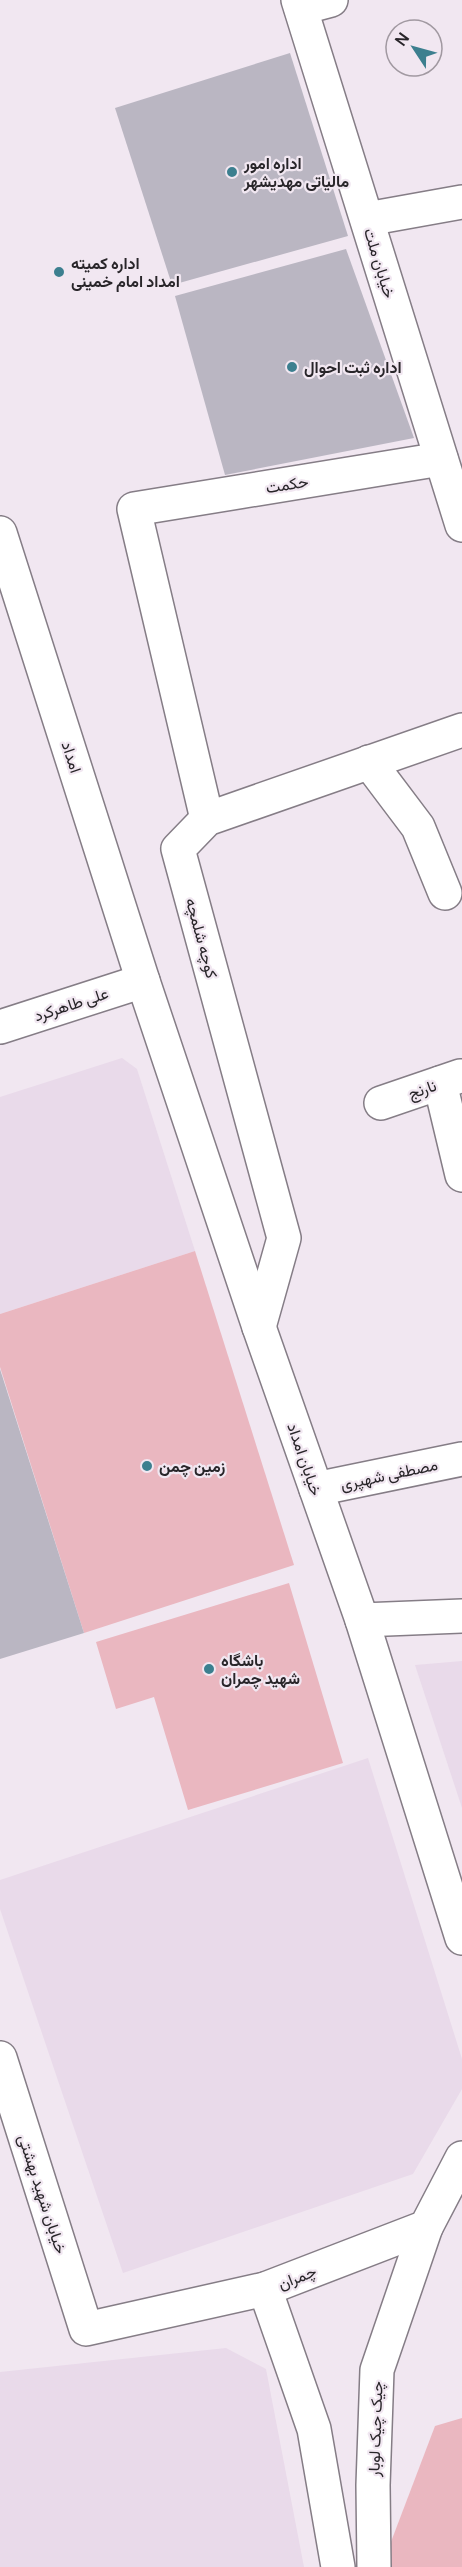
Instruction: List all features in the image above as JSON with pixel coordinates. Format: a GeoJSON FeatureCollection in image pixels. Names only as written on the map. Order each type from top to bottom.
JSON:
{"type":"FeatureCollection","features":[{"type":"Feature","properties":{"kind":"street","name":"خیابان ملت"},"geometry":{"type":"LineString","coordinates":[[310,3],[367,219],[462,525]]}},
{"type":"Feature","properties":{"kind":"street"},"geometry":{"type":"LineString","coordinates":[[367,219],[462,202]]}},
{"type":"Feature","properties":{"kind":"street","name":"حکمت"},"geometry":{"type":"LineString","coordinates":[[207,819],[134,509],[441,459]]}},
{"type":"Feature","properties":{"kind":"street","name":"امداد"},"geometry":{"type":"LineString","coordinates":[[0,533],[5,569],[143,981]]}},
{"type":"Feature","properties":{"kind":"street","name":"کوچه شلمچه"},"geometry":{"type":"LineString","coordinates":[[259,1327],[284,1238],[178,849],[207,819],[462,730]]}},
{"type":"Feature","properties":{"kind":"street"},"geometry":{"type":"LineString","coordinates":[[369,762],[418,827],[445,893]]}},
{"type":"Feature","properties":{"kind":"street","name":"علی طاهرکرد"},"geometry":{"type":"LineString","coordinates":[[0,1028],[143,981]]}},
{"type":"Feature","properties":{"kind":"street","name":"خیابان امداد"},"geometry":{"type":"LineString","coordinates":[[143,981],[259,1327],[362,1620],[462,1938]]}},
{"type":"Feature","properties":{"kind":"street"},"geometry":{"type":"LineString","coordinates":[[451,1079],[462,1175]]}},
{"type":"Feature","properties":{"kind":"street","name":"نارنج"},"geometry":{"type":"LineString","coordinates":[[381,1103],[451,1079]]}},
{"type":"Feature","properties":{"kind":"street","name":"مصطفی شهپری"},"geometry":{"type":"LineString","coordinates":[[316,1489],[462,1459]]}},
{"type":"Feature","properties":{"kind":"street"},"geometry":{"type":"LineString","coordinates":[[362,1620],[462,1616]]}},
{"type":"Feature","properties":{"kind":"street","name":"خیابان شهید بهشتی"},"geometry":{"type":"LineString","coordinates":[[0,2058],[87,2330]]}},
{"type":"Feature","properties":{"kind":"street"},"geometry":{"type":"LineString","coordinates":[[426,2227],[462,2158]]}},
{"type":"Feature","properties":{"kind":"street","name":"چمران"},"geometry":{"type":"LineString","coordinates":[[87,2330],[265,2289],[426,2227]]}},
{"type":"Feature","properties":{"kind":"street","name":"چیک چیک لوبار"},"geometry":{"type":"LineString","coordinates":[[374,2567],[373,2485],[377,2370],[426,2227]]}},
{"type":"Feature","properties":{"kind":"street"},"geometry":{"type":"LineString","coordinates":[[265,2289],[314,2429],[338,2567]]}},
{"type":"Feature","properties":{"kind":"shaded area"},"geometry":{"type":"Polygon","coordinates":[[[122,1058],[137,1069],[195,1251],[0,1314],[0,1097],[122,1058]]]}},
{"type":"Feature","properties":{"kind":"shaded area","name":"زمین چمن"},"geometry":{"type":"Polygon","coordinates":[[[195,1251],[294,1565],[84,1633],[0,1367],[0,1314],[195,1251]]]}},
{"type":"Feature","properties":{"kind":"shaded area","name":"باشگاه شهید چمران"},"geometry":{"type":"Polygon","coordinates":[[[289,1583],[343,1763],[188,1810],[154,1697],[116,1709],[96,1642],[289,1583]]]}},
{"type":"Feature","properties":{"kind":"shaded area"},"geometry":{"type":"Polygon","coordinates":[[[462,1661],[462,1808],[415,1665],[462,1661]]]}},
{"type":"Feature","properties":{"kind":"shaded area"},"geometry":{"type":"Polygon","coordinates":[[[368,1758],[462,2059],[462,2089],[413,2174],[123,2273],[0,1909],[0,1880],[368,1758]]]}},
{"type":"Feature","properties":{"kind":"shaded area"},"geometry":{"type":"Polygon","coordinates":[[[226,2348],[266,2369],[304,2567],[0,2567],[0,2372],[226,2348]]]}},
{"type":"Feature","properties":{"kind":"shaded area"},"geometry":{"type":"Polygon","coordinates":[[[462,2418],[462,2567],[390,2567],[386,2555],[435,2426],[462,2418]]]}},
{"type":"Feature","properties":{"kind":"building","name":"اداره امور مالیاتی مهدیشهر"},"geometry":{"type":"Polygon","coordinates":[[[290,53],[348,236],[172,285],[115,108],[290,53]]]}},
{"type":"Feature","properties":{"kind":"building","name":"اداره ثبت احوال"},"geometry":{"type":"Polygon","coordinates":[[[346,249],[414,438],[225,475],[175,296],[346,249]]]}},
{"type":"Feature","properties":{"kind":"building"},"geometry":{"type":"Polygon","coordinates":[[[0,1369],[84,1633],[0,1659],[0,1369]]]}},
{"type":"Feature","properties":{"kind":"place","name":"اداره امور مالیاتی مهدیشهر"},"geometry":{"type":"Point","coordinates":[232,172]}},
{"type":"Feature","properties":{"kind":"place","name":"اداره کمیته امداد امام خمینی"},"geometry":{"type":"Point","coordinates":[59,272]}},
{"type":"Feature","properties":{"kind":"place","name":"اداره ثبت احوال"},"geometry":{"type":"Point","coordinates":[292,367]}},
{"type":"Feature","properties":{"kind":"place","name":"زمین چمن"},"geometry":{"type":"Point","coordinates":[147,1466]}},
{"type":"Feature","properties":{"kind":"place","name":"باشگاه شهید چمران"},"geometry":{"type":"Point","coordinates":[209,1669]}}]}
